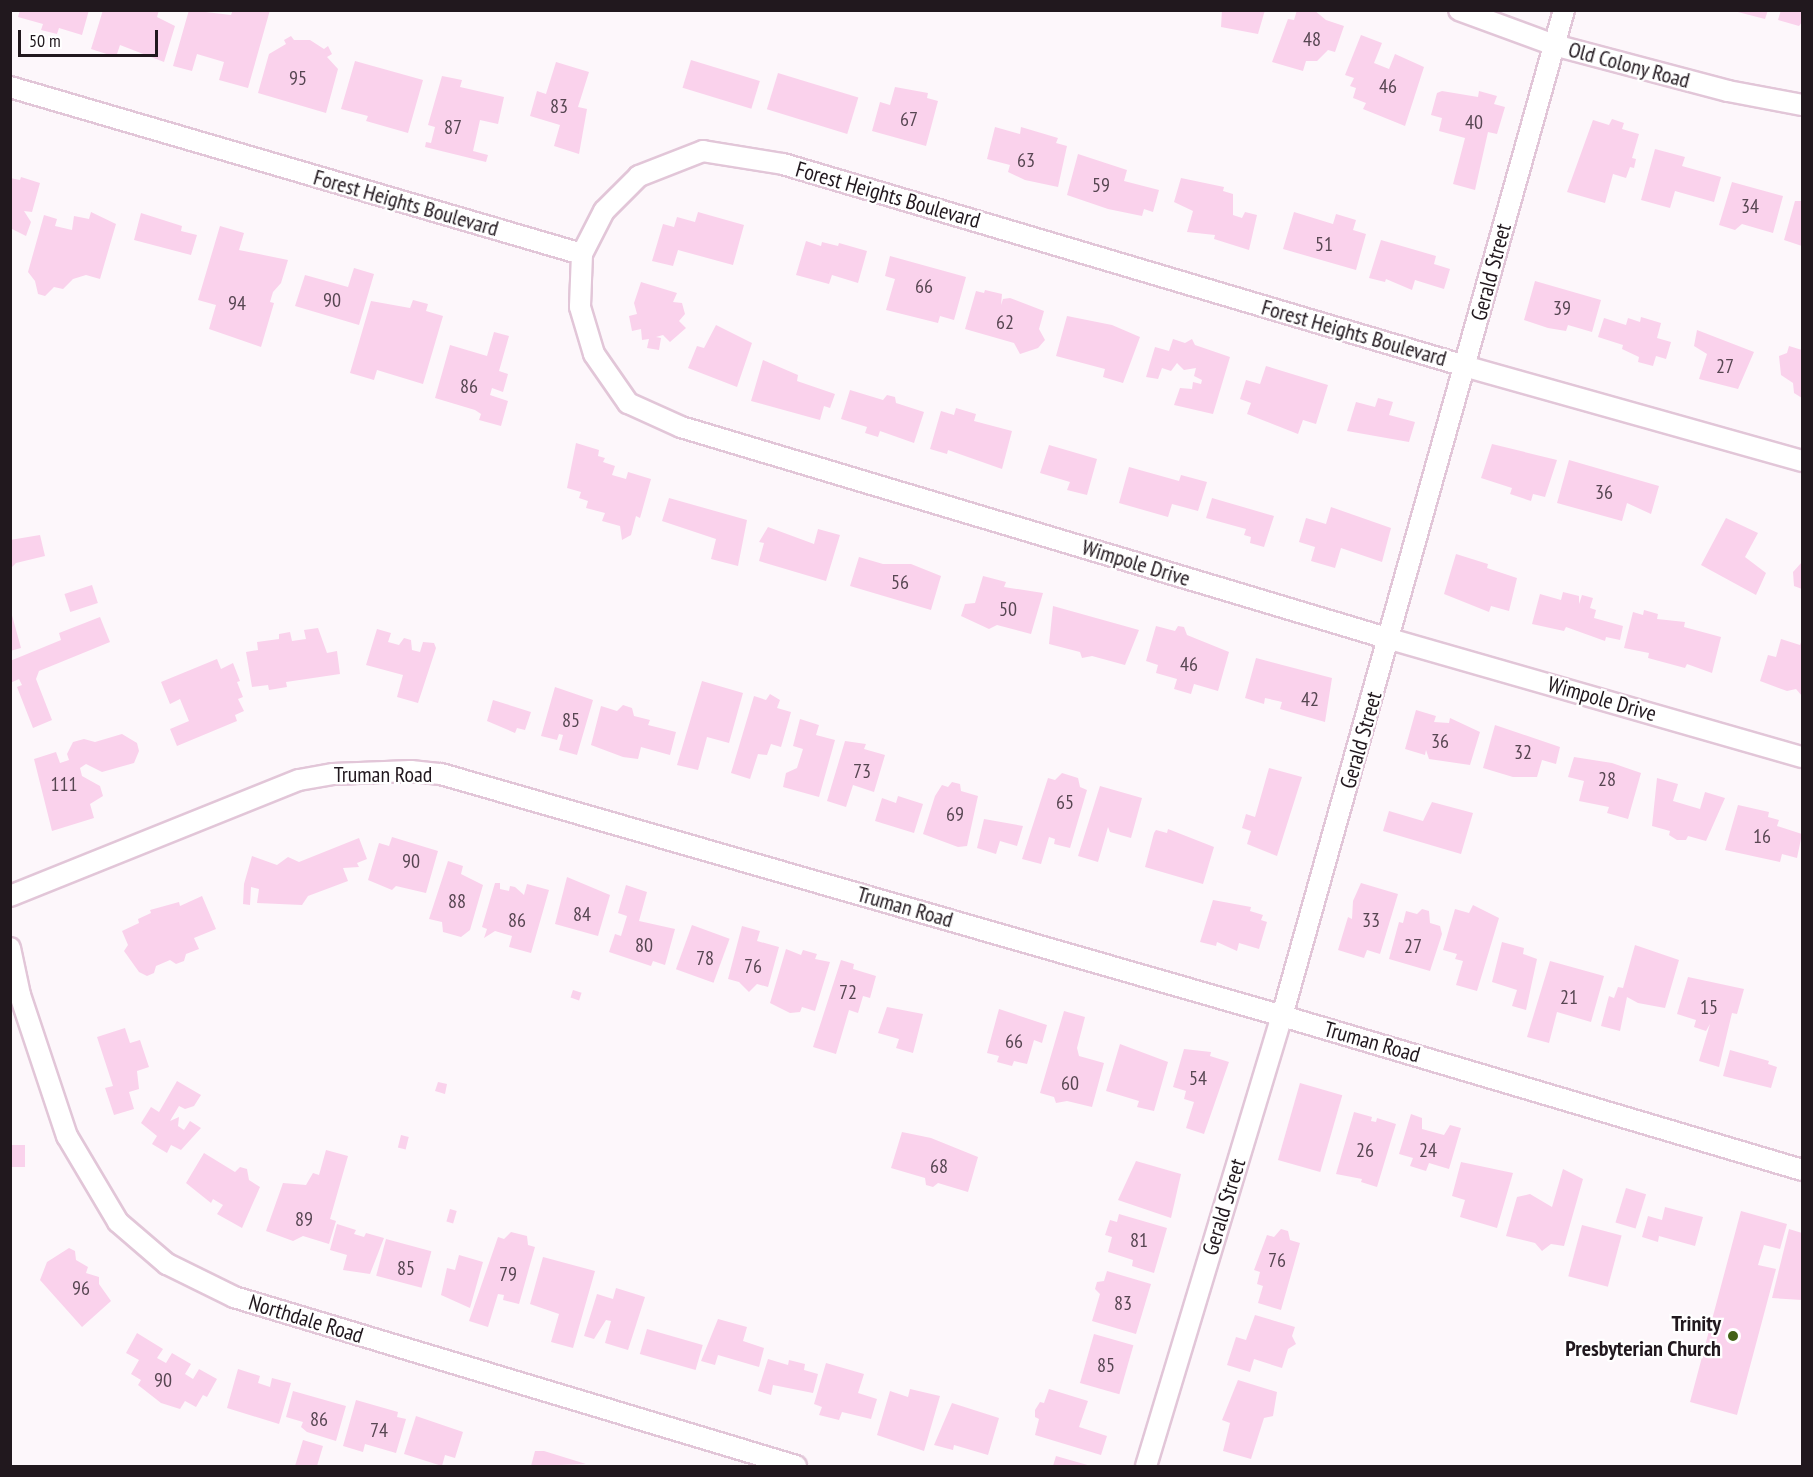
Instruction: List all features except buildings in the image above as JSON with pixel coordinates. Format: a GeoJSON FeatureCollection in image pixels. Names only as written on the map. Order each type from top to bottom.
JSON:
{"type":"FeatureCollection","features":[{"type":"Feature","properties":{"kind":"street","name":"Old Colony Road"},"geometry":{"type":"LineString","coordinates":[[1459,10],[1554,45],[1728,91],[1803,105]]}},
{"type":"Feature","properties":{"kind":"street","name":"Gerald Street"},"geometry":{"type":"LineString","coordinates":[[1146,1467],[1282,1016],[1390,639],[1564,10]]}},
{"type":"Feature","properties":{"kind":"street","name":"Forest Heights Boulevard"},"geometry":{"type":"LineString","coordinates":[[10,87],[582,254],[604,211],[639,176],[703,151],[783,164],[1465,366],[1803,461]]}},
{"type":"Feature","properties":{"kind":"street","name":"Wimpole Drive"},"geometry":{"type":"LineString","coordinates":[[582,254],[580,307],[594,354],[628,403],[681,427],[1390,639],[1803,757]]}},
{"type":"Feature","properties":{"kind":"street","name":"Truman Road"},"geometry":{"type":"LineString","coordinates":[[10,896],[292,783],[333,774],[411,771],[441,774],[1282,1016],[1803,1170]]}},
{"type":"Feature","properties":{"kind":"street","name":"Northdale Road"},"geometry":{"type":"LineString","coordinates":[[10,948],[15,995],[67,1136],[118,1222],[167,1264],[234,1297],[796,1467]]}},
{"type":"Feature","properties":{"kind":"place","name":"Trinity Presbyterian Church"},"geometry":{"type":"Point","coordinates":[1733,1336]}}]}
